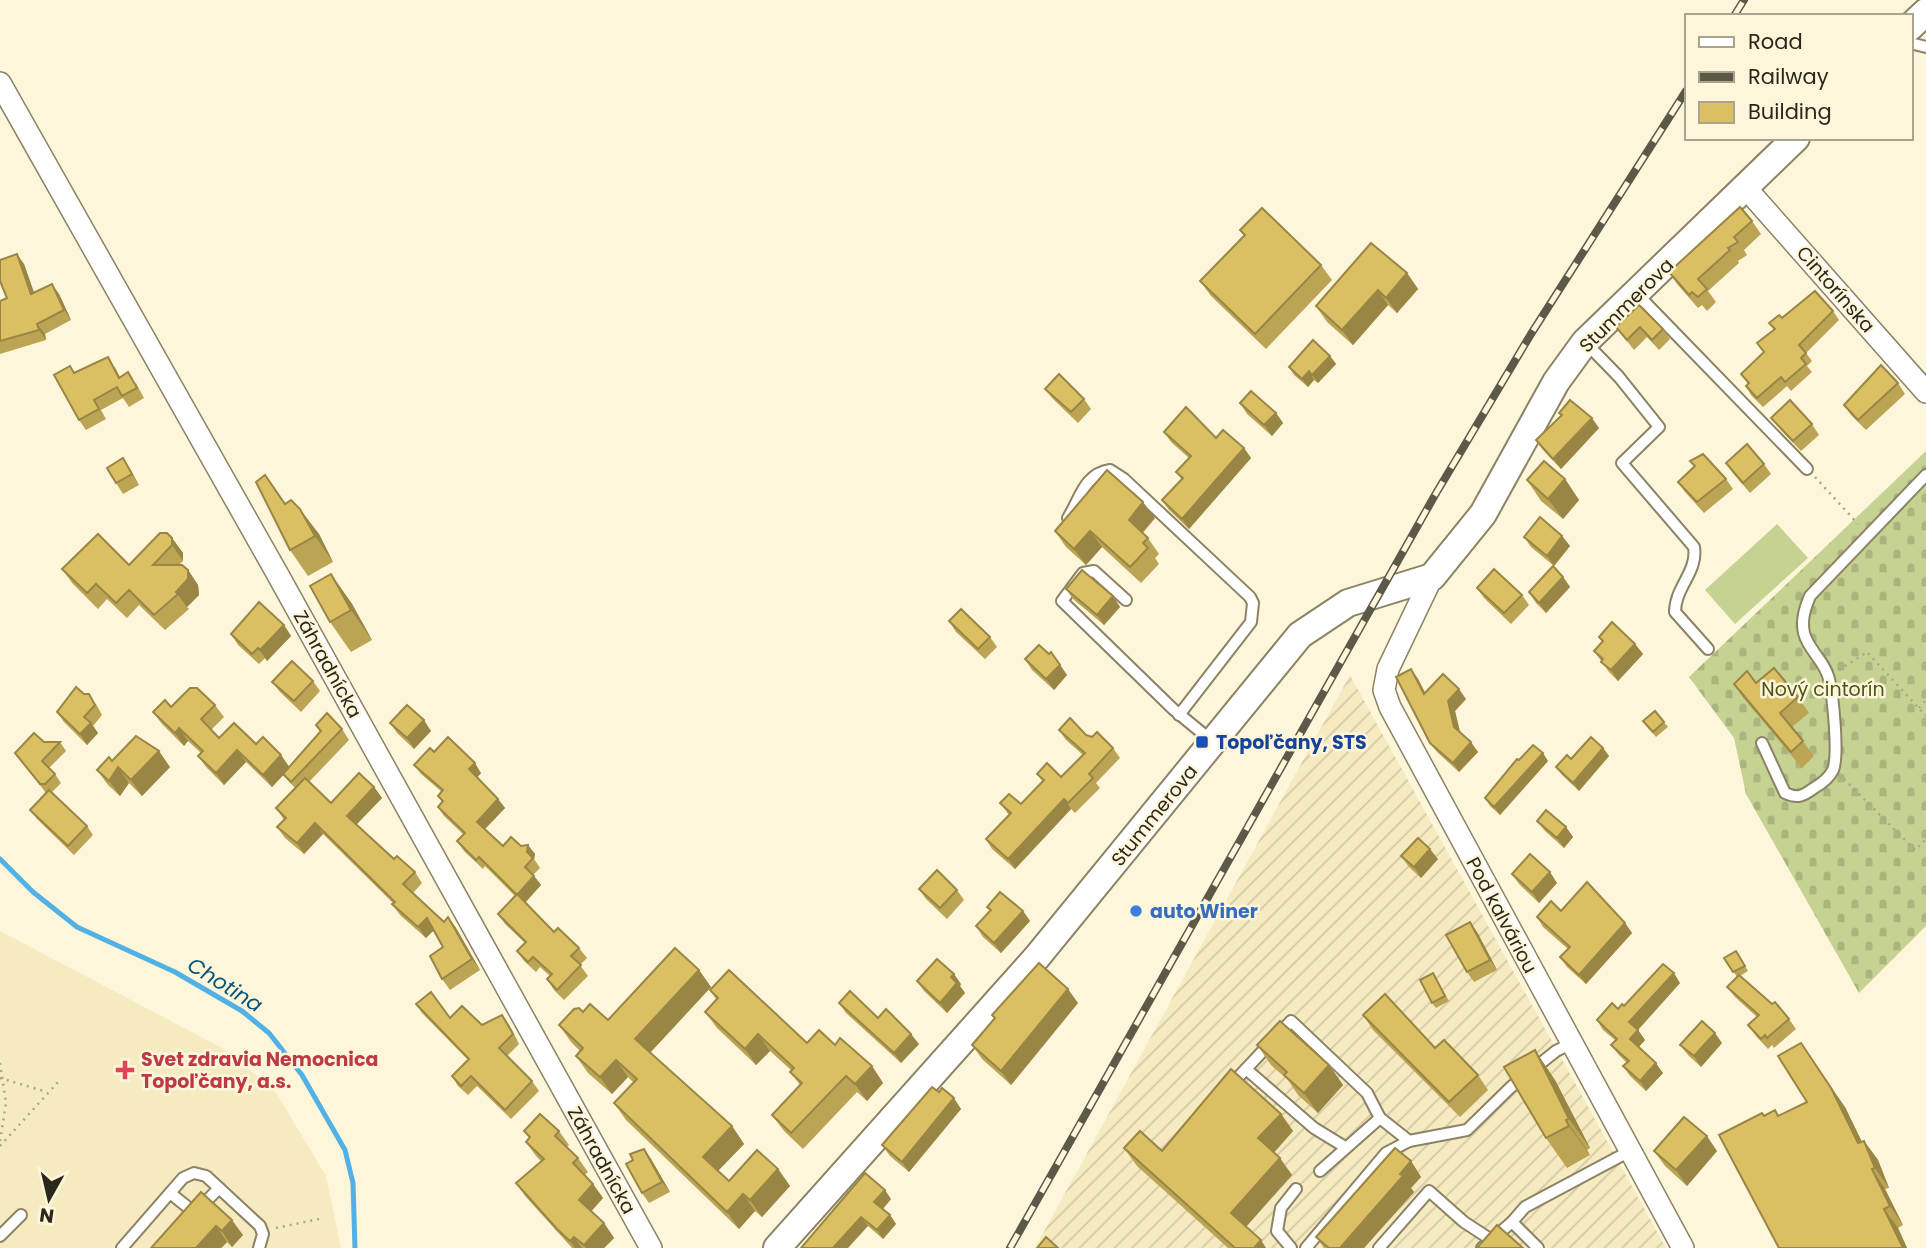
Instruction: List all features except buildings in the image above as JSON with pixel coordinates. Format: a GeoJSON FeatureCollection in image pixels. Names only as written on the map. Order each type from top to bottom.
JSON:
{"type":"FeatureCollection","features":[{"type":"Feature","properties":{"kind":"street"},"geometry":{"type":"LineString","coordinates":[[1912,25],[1926,12]]}},
{"type":"Feature","properties":{"kind":"street","name":"Záhradnícka"},"geometry":{"type":"LineString","coordinates":[[0,83],[278,575],[651,1248]]}},
{"type":"Feature","properties":{"kind":"street","name":"Stummerova"},"geometry":{"type":"LineString","coordinates":[[777,1248],[1037,957],[1300,635],[1348,603],[1432,577],[1483,514],[1556,382],[1585,342],[1794,140]]}},
{"type":"Feature","properties":{"kind":"street","name":"Cintorínska"},"geometry":{"type":"LineString","coordinates":[[1745,187],[1926,392]]}},
{"type":"Feature","properties":{"kind":"street","name":"Pod kalváriou"},"geometry":{"type":"LineString","coordinates":[[1432,577],[1396,648],[1384,690],[1402,729],[1682,1248]]}},
{"type":"Feature","properties":{"kind":"lane"},"geometry":{"type":"LineString","coordinates":[[1636,293],[1807,469]]}},
{"type":"Feature","properties":{"kind":"lane"},"geometry":{"type":"LineString","coordinates":[[1585,342],[1619,377],[1659,428],[1622,463],[1694,547],[1693,566],[1677,595],[1675,612],[1708,649]]}},
{"type":"Feature","properties":{"kind":"lane"},"geometry":{"type":"LineString","coordinates":[[1067,520],[1090,480],[1101,471],[1110,470],[1124,479],[1250,597],[1253,603],[1251,622],[1179,715]]}},
{"type":"Feature","properties":{"kind":"lane"},"geometry":{"type":"LineString","coordinates":[[1762,743],[1785,793],[1794,797],[1801,797],[1825,781],[1833,769],[1835,730],[1829,676],[1803,631],[1803,620],[1810,596],[1926,475]]}},
{"type":"Feature","properties":{"kind":"lane"},"geometry":{"type":"LineString","coordinates":[[1126,600],[1094,571],[1083,573],[1062,601],[1179,715],[1213,742]]}},
{"type":"Feature","properties":{"kind":"lane"},"geometry":{"type":"LineString","coordinates":[[1220,1097],[1291,1021],[1367,1093],[1380,1118],[1409,1141]]}},
{"type":"Feature","properties":{"kind":"lane"},"geometry":{"type":"LineString","coordinates":[[1306,1248],[1386,1153],[1409,1141],[1467,1130],[1511,1087],[1556,1051],[1572,1044]]}},
{"type":"Feature","properties":{"kind":"lane"},"geometry":{"type":"LineString","coordinates":[[1246,1069],[1314,1128],[1345,1147]]}},
{"type":"Feature","properties":{"kind":"lane"},"geometry":{"type":"LineString","coordinates":[[1320,1171],[1380,1118]]}},
{"type":"Feature","properties":{"kind":"lane"},"geometry":{"type":"LineString","coordinates":[[1379,1248],[1429,1191],[1486,1244],[1525,1207],[1630,1151]]}},
{"type":"Feature","properties":{"kind":"lane"},"geometry":{"type":"LineString","coordinates":[[122,1248],[183,1178],[194,1172],[206,1176],[260,1226],[262,1233],[259,1248]]}},
{"type":"Feature","properties":{"kind":"lane"},"geometry":{"type":"LineString","coordinates":[[170,1193],[195,1213],[219,1188]]}},
{"type":"Feature","properties":{"kind":"lane"},"geometry":{"type":"LineString","coordinates":[[1291,1248],[1277,1231],[1281,1208],[1296,1189]]}},
{"type":"Feature","properties":{"kind":"lane"},"geometry":{"type":"LineString","coordinates":[[0,1236],[20,1215]]}},
{"type":"Feature","properties":{"kind":"lane"},"geometry":{"type":"LineString","coordinates":[[1512,1222],[1538,1248]]}},
{"type":"Feature","properties":{"kind":"path"},"geometry":{"type":"LineString","coordinates":[[1807,469],[1858,524]]}},
{"type":"Feature","properties":{"kind":"path"},"geometry":{"type":"LineString","coordinates":[[1829,676],[1867,652],[1926,716]]}},
{"type":"Feature","properties":{"kind":"path"},"geometry":{"type":"LineString","coordinates":[[1919,708],[1926,700]]}},
{"type":"Feature","properties":{"kind":"path"},"geometry":{"type":"LineString","coordinates":[[1833,769],[1915,850],[1926,839]]}},
{"type":"Feature","properties":{"kind":"path"},"geometry":{"type":"LineString","coordinates":[[0,1063],[6,1103],[0,1143]]}},
{"type":"Feature","properties":{"kind":"path"},"geometry":{"type":"LineString","coordinates":[[2,1079],[48,1092]]}},
{"type":"Feature","properties":{"kind":"path"},"geometry":{"type":"LineString","coordinates":[[0,1143],[59,1081]]}},
{"type":"Feature","properties":{"kind":"path"},"geometry":{"type":"LineString","coordinates":[[262,1233],[319,1219]]}},
{"type":"Feature","properties":{"kind":"shaded area"},"geometry":{"type":"Polygon","coordinates":[[[1350,675],[1666,1248],[1035,1248],[1350,675]]]}},
{"type":"Feature","properties":{"kind":"shaded area","name":"Svet zdravia Nemocnica Topoľčany, a.s."},"geometry":{"type":"Polygon","coordinates":[[[0,931],[224,1049],[275,1091],[326,1176],[341,1248],[0,1248],[0,931]]]}},
{"type":"Feature","properties":{"kind":"green space","name":"Nový cintorín"},"geometry":{"type":"Polygon","coordinates":[[[1926,451],[1926,926],[1859,993],[1746,794],[1734,738],[1689,677],[1926,451]]]}},
{"type":"Feature","properties":{"kind":"green space"},"geometry":{"type":"Polygon","coordinates":[[[1777,524],[1808,558],[1735,624],[1705,590],[1777,524]]]}},
{"type":"Feature","properties":{"kind":"waterway","name":"Chotina"},"geometry":{"type":"LineString","coordinates":[[0,859],[33,892],[77,927],[175,972],[242,1011],[269,1033],[302,1075],[345,1150],[353,1183],[355,1248]]}},
{"type":"Feature","properties":{"kind":"railway"},"geometry":{"type":"LineString","coordinates":[[1735,14],[1744,0]]}},
{"type":"Feature","properties":{"kind":"railway"},"geometry":{"type":"LineString","coordinates":[[1010,1248],[1435,495],[1531,334],[1685,93]]}},
{"type":"Feature","properties":{"kind":"place","name":"Topoľčany, STS"},"geometry":{"type":"Point","coordinates":[1202,742]}},
{"type":"Feature","properties":{"kind":"place","name":"auto Winer"},"geometry":{"type":"Point","coordinates":[1136,911]}},
{"type":"Feature","properties":{"kind":"place","name":"Svet zdravia Nemocnica Topoľčany, a.s."},"geometry":{"type":"Point","coordinates":[125,1070]}}]}
